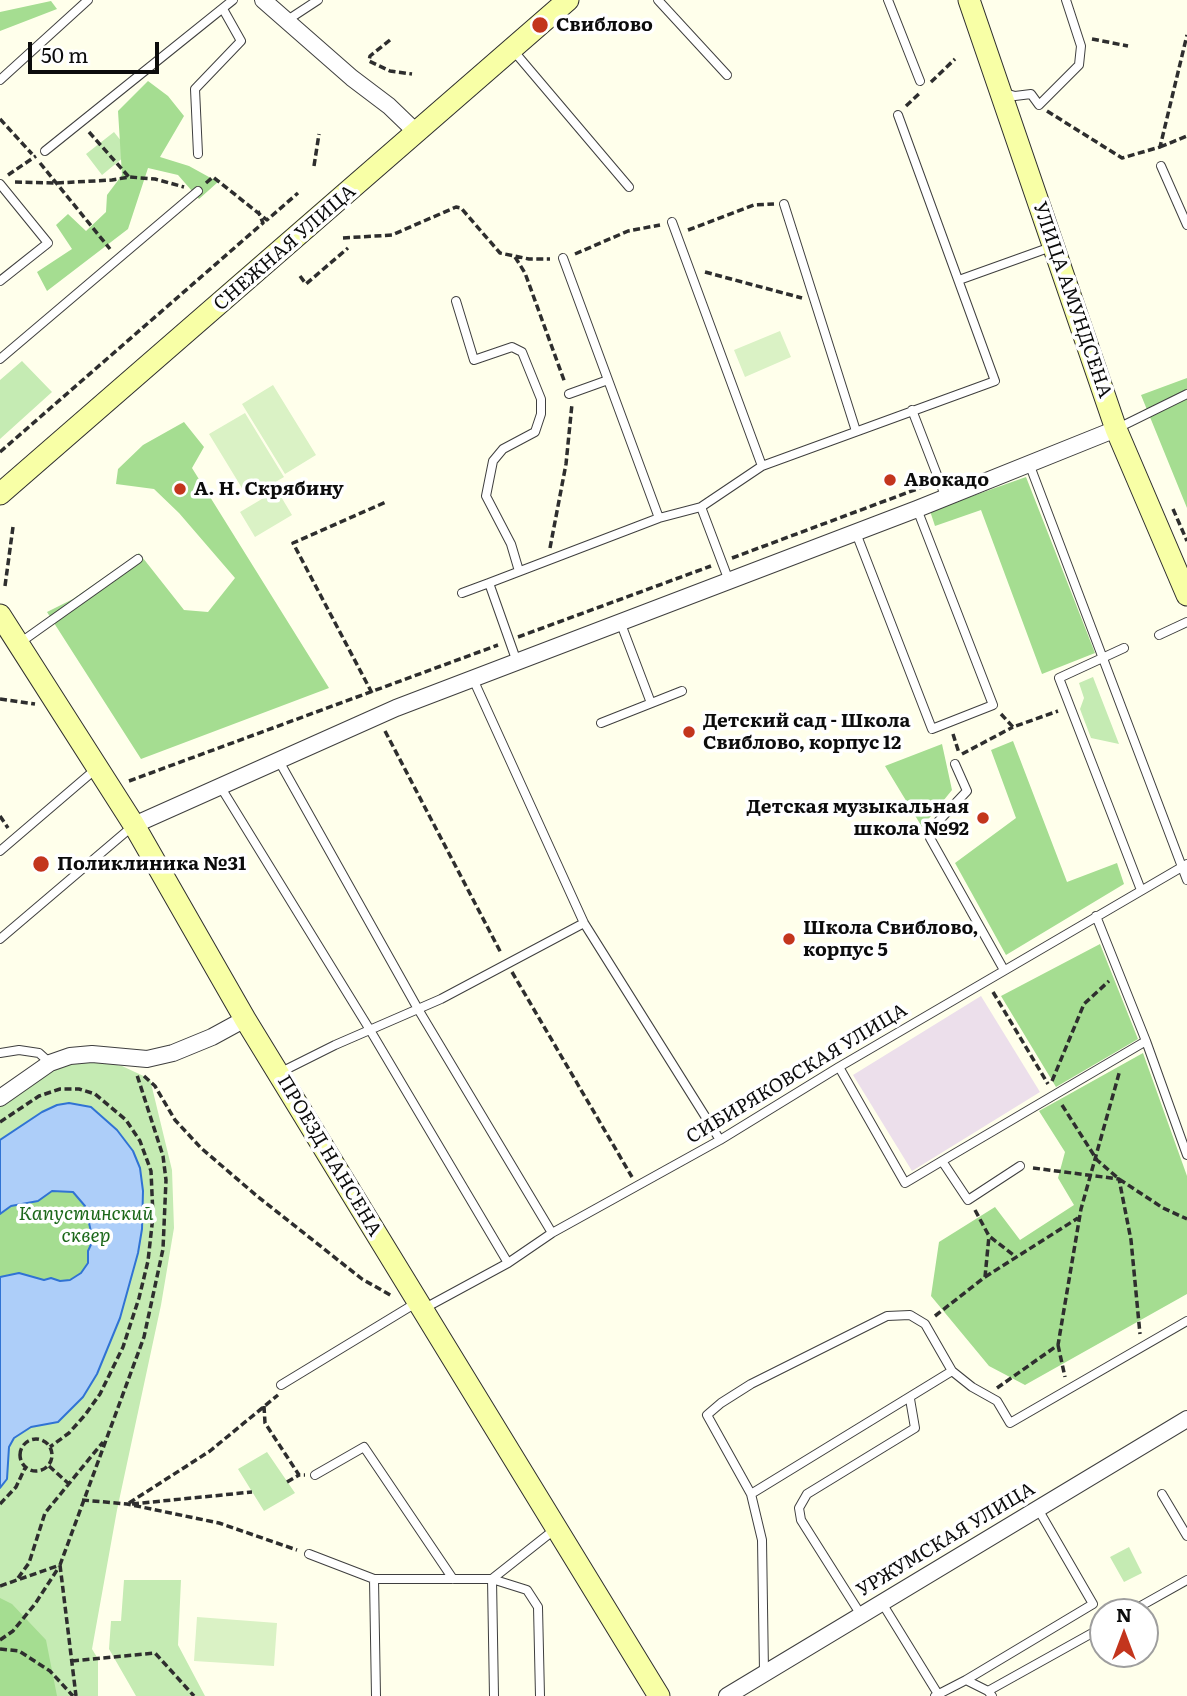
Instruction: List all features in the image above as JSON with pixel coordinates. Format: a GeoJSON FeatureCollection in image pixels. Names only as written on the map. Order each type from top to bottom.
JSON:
{"type":"FeatureCollection","features":[{"type":"Feature","properties":{"kind":"street"},"geometry":{"type":"LineString","coordinates":[[263,0],[416,132]]}},
{"type":"Feature","properties":{"kind":"street","name":"СНЕЖНАЯ УЛИЦА"},"geometry":{"type":"LineString","coordinates":[[0,494],[568,0]]}},
{"type":"Feature","properties":{"kind":"street","name":"УЛИЦА АМУНДСЕНА"},"geometry":{"type":"LineString","coordinates":[[969,0],[1116,429],[1182,568],[1187,595]]}},
{"type":"Feature","properties":{"kind":"street"},"geometry":{"type":"LineString","coordinates":[[134,825],[378,717],[472,679],[1030,466],[1116,429]]}},
{"type":"Feature","properties":{"kind":"street","name":"ПРОЕЗД НАНСЕНА"},"geometry":{"type":"LineString","coordinates":[[0,615],[134,825],[245,1018],[417,1306],[659,1696]]}},
{"type":"Feature","properties":{"kind":"street"},"geometry":{"type":"LineString","coordinates":[[0,1098],[50,1063],[70,1056],[92,1054],[147,1059],[193,1045],[245,1018]]}},
{"type":"Feature","properties":{"kind":"street","name":"УРЖУМСКАЯ УЛИЦА"},"geometry":{"type":"LineString","coordinates":[[727,1696],[1187,1419]]}},
{"type":"Feature","properties":{"kind":"lane"},"geometry":{"type":"LineString","coordinates":[[0,80],[88,0]]}},
{"type":"Feature","properties":{"kind":"lane"},"geometry":{"type":"LineString","coordinates":[[45,151],[233,0]]}},
{"type":"Feature","properties":{"kind":"lane"},"geometry":{"type":"LineString","coordinates":[[286,22],[318,0]]}},
{"type":"Feature","properties":{"kind":"lane"},"geometry":{"type":"LineString","coordinates":[[658,0],[727,75]]}},
{"type":"Feature","properties":{"kind":"lane"},"geometry":{"type":"LineString","coordinates":[[888,0],[920,80]]}},
{"type":"Feature","properties":{"kind":"lane"},"geometry":{"type":"LineString","coordinates":[[1001,92],[1014,96],[1031,94],[1039,105],[1079,65],[1080,46],[1066,0]]}},
{"type":"Feature","properties":{"kind":"lane"},"geometry":{"type":"LineString","coordinates":[[198,154],[195,89],[241,41],[223,9]]}},
{"type":"Feature","properties":{"kind":"lane"},"geometry":{"type":"LineString","coordinates":[[512,48],[629,187]]}},
{"type":"Feature","properties":{"kind":"lane"},"geometry":{"type":"LineString","coordinates":[[463,593],[659,518],[701,507],[762,466],[995,381],[898,115]]}},
{"type":"Feature","properties":{"kind":"lane"},"geometry":{"type":"LineString","coordinates":[[1161,166],[1187,225]]}},
{"type":"Feature","properties":{"kind":"lane"},"geometry":{"type":"LineString","coordinates":[[0,182],[48,243],[0,281]]}},
{"type":"Feature","properties":{"kind":"lane"},"geometry":{"type":"LineString","coordinates":[[0,359],[198,191]]}},
{"type":"Feature","properties":{"kind":"lane"},"geometry":{"type":"LineString","coordinates":[[784,204],[856,431]]}},
{"type":"Feature","properties":{"kind":"lane"},"geometry":{"type":"LineString","coordinates":[[672,222],[762,466]]}},
{"type":"Feature","properties":{"kind":"lane"},"geometry":{"type":"LineString","coordinates":[[959,279],[1054,246]]}},
{"type":"Feature","properties":{"kind":"lane"},"geometry":{"type":"LineString","coordinates":[[563,258],[659,518]]}},
{"type":"Feature","properties":{"kind":"lane"},"geometry":{"type":"LineString","coordinates":[[456,301],[474,360],[512,347],[522,352],[541,399],[541,414],[535,432],[503,449],[493,461],[486,496],[511,544],[519,571]]}},
{"type":"Feature","properties":{"kind":"lane"},"geometry":{"type":"LineString","coordinates":[[569,394],[608,380]]}},
{"type":"Feature","properties":{"kind":"lane"},"geometry":{"type":"LineString","coordinates":[[1116,429],[1187,394]]}},
{"type":"Feature","properties":{"kind":"lane"},"geometry":{"type":"LineString","coordinates":[[912,410],[946,498]]}},
{"type":"Feature","properties":{"kind":"lane"},"geometry":{"type":"LineString","coordinates":[[1030,466],[1185,866],[1187,880]]}},
{"type":"Feature","properties":{"kind":"lane"},"geometry":{"type":"LineString","coordinates":[[701,507],[729,581]]}},
{"type":"Feature","properties":{"kind":"lane"},"geometry":{"type":"LineString","coordinates":[[856,533],[932,729],[993,705],[917,509]]}},
{"type":"Feature","properties":{"kind":"lane"},"geometry":{"type":"LineString","coordinates":[[18,643],[138,559]]}},
{"type":"Feature","properties":{"kind":"lane"},"geometry":{"type":"LineString","coordinates":[[489,583],[517,662]]}},
{"type":"Feature","properties":{"kind":"lane"},"geometry":{"type":"LineString","coordinates":[[1158,635],[1187,622]]}},
{"type":"Feature","properties":{"kind":"lane"},"geometry":{"type":"LineString","coordinates":[[621,624],[651,703]]}},
{"type":"Feature","properties":{"kind":"lane"},"geometry":{"type":"LineString","coordinates":[[1124,649],[1059,678],[1141,890]]}},
{"type":"Feature","properties":{"kind":"lane"},"geometry":{"type":"LineString","coordinates":[[472,679],[584,923],[720,1140]]}},
{"type":"Feature","properties":{"kind":"lane"},"geometry":{"type":"LineString","coordinates":[[601,723],[682,691]]}},
{"type":"Feature","properties":{"kind":"lane"},"geometry":{"type":"LineString","coordinates":[[279,761],[418,1009],[552,1233]]}},
{"type":"Feature","properties":{"kind":"lane"},"geometry":{"type":"LineString","coordinates":[[955,764],[967,791],[932,828],[930,838],[1004,970]]}},
{"type":"Feature","properties":{"kind":"lane"},"geometry":{"type":"LineString","coordinates":[[0,851],[97,768]]}},
{"type":"Feature","properties":{"kind":"lane"},"geometry":{"type":"LineString","coordinates":[[220,786],[508,1262]]}},
{"type":"Feature","properties":{"kind":"lane"},"geometry":{"type":"LineString","coordinates":[[0,939],[134,825]]}},
{"type":"Feature","properties":{"kind":"lane","name":"СИБИРЯКОВСКАЯ УЛИЦА"},"geometry":{"type":"LineString","coordinates":[[283,1387],[417,1306],[508,1262],[552,1233],[720,1140],[839,1067],[1185,866]]}},
{"type":"Feature","properties":{"kind":"lane"},"geometry":{"type":"LineString","coordinates":[[1096,916],[1146,1041],[1187,1155]]}},
{"type":"Feature","properties":{"kind":"lane"},"geometry":{"type":"LineString","coordinates":[[278,1074],[418,1009],[584,923]]}},
{"type":"Feature","properties":{"kind":"lane"},"geometry":{"type":"LineString","coordinates":[[839,1067],[905,1183],[1146,1041]]}},
{"type":"Feature","properties":{"kind":"lane"},"geometry":{"type":"LineString","coordinates":[[0,1053],[19,1050],[39,1053],[50,1063]]}},
{"type":"Feature","properties":{"kind":"lane"},"geometry":{"type":"LineString","coordinates":[[942,1161],[968,1200],[1020,1166]]}},
{"type":"Feature","properties":{"kind":"lane"},"geometry":{"type":"LineString","coordinates":[[764,1674],[762,1540],[751,1494],[707,1415],[721,1403],[751,1384],[887,1316],[910,1315],[925,1324],[952,1371],[997,1401],[1010,1423],[1187,1321]]}},
{"type":"Feature","properties":{"kind":"lane"},"geometry":{"type":"LineString","coordinates":[[751,1494],[952,1371]]}},
{"type":"Feature","properties":{"kind":"lane"},"geometry":{"type":"LineString","coordinates":[[861,1615],[801,1520],[799,1508],[807,1494],[915,1428],[910,1399]]}},
{"type":"Feature","properties":{"kind":"lane"},"geometry":{"type":"LineString","coordinates":[[315,1475],[364,1447],[453,1579]]}},
{"type":"Feature","properties":{"kind":"lane"},"geometry":{"type":"LineString","coordinates":[[1162,1494],[1187,1536]]}},
{"type":"Feature","properties":{"kind":"lane"},"geometry":{"type":"LineString","coordinates":[[882,1603],[936,1695],[1093,1604],[1038,1509]]}},
{"type":"Feature","properties":{"kind":"lane"},"geometry":{"type":"LineString","coordinates":[[492,1578],[555,1529]]}},
{"type":"Feature","properties":{"kind":"lane"},"geometry":{"type":"LineString","coordinates":[[309,1554],[374,1579],[492,1578],[527,1590],[538,1607],[540,1696]]}},
{"type":"Feature","properties":{"kind":"lane"},"geometry":{"type":"LineString","coordinates":[[492,1578],[494,1696]]}},
{"type":"Feature","properties":{"kind":"lane"},"geometry":{"type":"LineString","coordinates":[[374,1579],[376,1696]]}},
{"type":"Feature","properties":{"kind":"lane"},"geometry":{"type":"LineString","coordinates":[[1155,1598],[1187,1580]]}},
{"type":"Feature","properties":{"kind":"lane"},"geometry":{"type":"LineString","coordinates":[[966,1680],[990,1693],[1089,1635]]}},
{"type":"Feature","properties":{"kind":"path"},"geometry":{"type":"LineString","coordinates":[[1160,147],[1187,35]]}},
{"type":"Feature","properties":{"kind":"path"},"geometry":{"type":"LineString","coordinates":[[1077,36],[1128,46]]}},
{"type":"Feature","properties":{"kind":"path"},"geometry":{"type":"LineString","coordinates":[[390,40],[370,56],[369,61],[390,71],[412,74]]}},
{"type":"Feature","properties":{"kind":"path"},"geometry":{"type":"LineString","coordinates":[[1039,105],[1122,158],[1187,136]]}},
{"type":"Feature","properties":{"kind":"path"},"geometry":{"type":"LineString","coordinates":[[0,119],[57,183],[118,259]]}},
{"type":"Feature","properties":{"kind":"path"},"geometry":{"type":"LineString","coordinates":[[80,123],[129,177]]}},
{"type":"Feature","properties":{"kind":"path"},"geometry":{"type":"LineString","coordinates":[[314,166],[319,134]]}},
{"type":"Feature","properties":{"kind":"path"},"geometry":{"type":"LineString","coordinates":[[0,182],[45,151]]}},
{"type":"Feature","properties":{"kind":"path"},"geometry":{"type":"LineString","coordinates":[[11,182],[57,183],[129,177],[155,179],[198,191],[213,177],[267,220],[298,192]]}},
{"type":"Feature","properties":{"kind":"path"},"geometry":{"type":"LineString","coordinates":[[677,234],[754,205],[784,204]]}},
{"type":"Feature","properties":{"kind":"path"},"geometry":{"type":"LineString","coordinates":[[343,238],[392,234],[457,207],[461,208],[500,253],[529,259],[563,258],[628,231],[672,222]]}},
{"type":"Feature","properties":{"kind":"path"},"geometry":{"type":"LineString","coordinates":[[0,452],[262,223],[258,211]]}},
{"type":"Feature","properties":{"kind":"path"},"geometry":{"type":"LineString","coordinates":[[300,276],[306,284],[348,247]]}},
{"type":"Feature","properties":{"kind":"path"},"geometry":{"type":"LineString","coordinates":[[689,268],[814,301]]}},
{"type":"Feature","properties":{"kind":"path"},"geometry":{"type":"LineString","coordinates":[[129,781],[940,481]]}},
{"type":"Feature","properties":{"kind":"path"},"geometry":{"type":"LineString","coordinates":[[372,693],[293,543],[386,502]]}},
{"type":"Feature","properties":{"kind":"path"},"geometry":{"type":"LineString","coordinates":[[1171,504],[1187,541]]}},
{"type":"Feature","properties":{"kind":"path"},"geometry":{"type":"LineString","coordinates":[[5,586],[13,527]]}},
{"type":"Feature","properties":{"kind":"path"},"geometry":{"type":"LineString","coordinates":[[0,699],[35,704]]}},
{"type":"Feature","properties":{"kind":"path"},"geometry":{"type":"LineString","coordinates":[[993,705],[1013,727]]}},
{"type":"Feature","properties":{"kind":"path"},"geometry":{"type":"LineString","coordinates":[[948,722],[960,755],[1013,727],[1070,707]]}},
{"type":"Feature","properties":{"kind":"path"},"geometry":{"type":"LineString","coordinates":[[378,717],[507,964],[635,1182]]}},
{"type":"Feature","properties":{"kind":"path"},"geometry":{"type":"LineString","coordinates":[[986,981],[1050,1086],[1084,1004],[1118,973]]}},
{"type":"Feature","properties":{"kind":"path"},"geometry":{"type":"LineString","coordinates":[[1068,1390],[1058,1345],[1080,1217],[1126,1052]]}},
{"type":"Feature","properties":{"kind":"path"},"geometry":{"type":"LineString","coordinates":[[0,1640],[13,1631],[35,1604],[60,1565],[144,1338],[163,1249],[166,1180],[163,1156],[134,1068],[155,1086],[175,1120],[201,1148],[257,1196],[362,1279],[417,1306]]}},
{"type":"Feature","properties":{"kind":"path"},"geometry":{"type":"LineString","coordinates":[[0,1122],[39,1096],[60,1089],[79,1089],[95,1094],[126,1120],[140,1141],[151,1171],[153,1216],[148,1261],[123,1347],[100,1394],[85,1415],[69,1433],[50,1447]]}},
{"type":"Feature","properties":{"kind":"path"},"geometry":{"type":"LineString","coordinates":[[1055,1094],[1095,1157],[1119,1179],[1163,1208],[1187,1219]]}},
{"type":"Feature","properties":{"kind":"path"},"geometry":{"type":"LineString","coordinates":[[1020,1166],[1119,1179]]}},
{"type":"Feature","properties":{"kind":"path"},"geometry":{"type":"LineString","coordinates":[[1119,1179],[1131,1240],[1142,1347]]}},
{"type":"Feature","properties":{"kind":"path"},"geometry":{"type":"LineString","coordinates":[[977,1212],[989,1236],[1016,1257]]}},
{"type":"Feature","properties":{"kind":"path"},"geometry":{"type":"LineString","coordinates":[[925,1324],[985,1277],[1080,1217]]}},
{"type":"Feature","properties":{"kind":"path"},"geometry":{"type":"LineString","coordinates":[[985,1277],[989,1236]]}},
{"type":"Feature","properties":{"kind":"path"},"geometry":{"type":"LineString","coordinates":[[987,1395],[1058,1345]]}},
{"type":"Feature","properties":{"kind":"path"},"geometry":{"type":"LineString","coordinates":[[127,1504],[210,1451],[283,1387]]}},
{"type":"Feature","properties":{"kind":"path"},"geometry":{"type":"LineString","coordinates":[[264,1406],[265,1423],[299,1475]]}},
{"type":"Feature","properties":{"kind":"path"},"geometry":{"type":"LineString","coordinates":[[17,1580],[29,1563],[45,1513],[107,1437]]}},
{"type":"Feature","properties":{"kind":"path"},"geometry":{"type":"LineString","coordinates":[[40,1440],[50,1447],[52,1454],[49,1466],[37,1472],[25,1468],[19,1457],[28,1441],[40,1440]]}},
{"type":"Feature","properties":{"kind":"path"},"geometry":{"type":"LineString","coordinates":[[49,1466],[69,1484]]}},
{"type":"Feature","properties":{"kind":"path"},"geometry":{"type":"LineString","coordinates":[[0,1504],[16,1487],[25,1468]]}},
{"type":"Feature","properties":{"kind":"path"},"geometry":{"type":"LineString","coordinates":[[287,1482],[299,1475],[315,1475]]}},
{"type":"Feature","properties":{"kind":"path"},"geometry":{"type":"LineString","coordinates":[[127,1504],[252,1492]]}},
{"type":"Feature","properties":{"kind":"path"},"geometry":{"type":"LineString","coordinates":[[82,1500],[127,1504],[219,1523],[309,1554]]}},
{"type":"Feature","properties":{"kind":"path"},"geometry":{"type":"LineString","coordinates":[[0,1586],[60,1565]]}},
{"type":"Feature","properties":{"kind":"path"},"geometry":{"type":"LineString","coordinates":[[60,1565],[75,1696]]}},
{"type":"Feature","properties":{"kind":"path"},"geometry":{"type":"LineString","coordinates":[[0,1649],[19,1651],[50,1671],[75,1696]]}},
{"type":"Feature","properties":{"kind":"path"},"geometry":{"type":"LineString","coordinates":[[72,1661],[155,1653],[194,1696]]}},
{"type":"Feature","properties":{"kind":"shaded area"},"geometry":{"type":"Polygon","coordinates":[[[981,996],[1040,1092],[912,1171],[853,1075],[981,996]]]}},
{"type":"Feature","properties":{"kind":"green space"},"geometry":{"type":"Polygon","coordinates":[[[51,1],[57,9],[0,31],[0,12],[51,1]]]}},
{"type":"Feature","properties":{"kind":"green space"},"geometry":{"type":"Polygon","coordinates":[[[148,81],[168,96],[184,116],[160,157],[189,166],[218,182],[199,199],[178,175],[148,168],[128,229],[47,291],[37,272],[72,249],[56,225],[68,214],[86,231],[106,212],[107,195],[122,175],[118,111],[148,81]]]}},
{"type":"Feature","properties":{"kind":"green space"},"geometry":{"type":"Polygon","coordinates":[[[114,132],[130,152],[102,175],[86,154],[114,132]]]}},
{"type":"Feature","properties":{"kind":"green space"},"geometry":{"type":"Polygon","coordinates":[[[780,331],[791,357],[745,377],[734,350],[780,331]]]}},
{"type":"Feature","properties":{"kind":"green space"},"geometry":{"type":"Polygon","coordinates":[[[22,361],[52,392],[0,439],[0,380],[22,361]]]}},
{"type":"Feature","properties":{"kind":"green space"},"geometry":{"type":"Polygon","coordinates":[[[1187,378],[1187,508],[1141,395],[1187,378]]]}},
{"type":"Feature","properties":{"kind":"green space"},"geometry":{"type":"Polygon","coordinates":[[[273,385],[316,455],[285,474],[242,404],[273,385]]]}},
{"type":"Feature","properties":{"kind":"green space"},"geometry":{"type":"Polygon","coordinates":[[[245,413],[284,477],[248,498],[209,434],[245,413]]]}},
{"type":"Feature","properties":{"kind":"green space"},"geometry":{"type":"Polygon","coordinates":[[[184,422],[204,447],[192,468],[329,688],[141,759],[47,612],[73,599],[139,553],[184,610],[208,612],[235,578],[179,513],[154,489],[116,484],[118,469],[143,445],[184,422]]]}},
{"type":"Feature","properties":{"kind":"green space"},"geometry":{"type":"Polygon","coordinates":[[[1026,477],[1095,653],[1042,674],[981,510],[935,526],[930,511],[1026,477]]]}},
{"type":"Feature","properties":{"kind":"green space"},"geometry":{"type":"Polygon","coordinates":[[[277,490],[292,515],[255,537],[240,512],[277,490]]]}},
{"type":"Feature","properties":{"kind":"green space"},"geometry":{"type":"Polygon","coordinates":[[[1093,677],[1119,744],[1091,738],[1080,709],[1084,698],[1079,683],[1093,677]]]}},
{"type":"Feature","properties":{"kind":"green space"},"geometry":{"type":"Polygon","coordinates":[[[1013,741],[1067,882],[1117,863],[1124,884],[1006,955],[955,863],[1016,818],[991,750],[1013,741]]]}},
{"type":"Feature","properties":{"kind":"green space"},"geometry":{"type":"Polygon","coordinates":[[[942,744],[952,790],[922,827],[885,766],[942,744]]]}},
{"type":"Feature","properties":{"kind":"green space"},"geometry":{"type":"Polygon","coordinates":[[[1100,944],[1138,1039],[1056,1087],[1001,996],[1100,944]]]}},
{"type":"Feature","properties":{"kind":"green space"},"geometry":{"type":"Polygon","coordinates":[[[1143,1053],[1187,1176],[1187,1294],[1025,1385],[989,1366],[931,1296],[939,1242],[995,1207],[1020,1240],[1074,1205],[1058,1178],[1065,1152],[1039,1111],[1143,1053]]]}},
{"type":"Feature","properties":{"kind":"green space","name":"Капустинский сквер"},"geometry":{"type":"Polygon","coordinates":[[[77,1061],[122,1066],[150,1079],[172,1170],[174,1228],[92,1649],[98,1659],[98,1696],[0,1696],[0,1103],[52,1069],[77,1061]]]}},
{"type":"Feature","properties":{"kind":"green space"},"geometry":{"type":"Polygon","coordinates":[[[52,1191],[73,1192],[85,1206],[93,1240],[88,1251],[88,1263],[81,1273],[70,1280],[43,1280],[19,1273],[0,1277],[0,1214],[11,1206],[38,1200],[52,1191]]]}},
{"type":"Feature","properties":{"kind":"green space"},"geometry":{"type":"Polygon","coordinates":[[[267,1452],[295,1493],[264,1511],[238,1469],[267,1452]]]}},
{"type":"Feature","properties":{"kind":"green space"},"geometry":{"type":"Polygon","coordinates":[[[1129,1547],[1142,1573],[1124,1582],[1110,1557],[1129,1547]]]}},
{"type":"Feature","properties":{"kind":"green space"},"geometry":{"type":"Polygon","coordinates":[[[124,1580],[181,1580],[178,1645],[205,1696],[136,1696],[109,1649],[111,1621],[121,1621],[124,1580]]]}},
{"type":"Feature","properties":{"kind":"green space"},"geometry":{"type":"Polygon","coordinates":[[[0,1598],[12,1604],[46,1640],[57,1696],[0,1696],[0,1598]]]}},
{"type":"Feature","properties":{"kind":"green space"},"geometry":{"type":"Polygon","coordinates":[[[197,1617],[277,1623],[274,1666],[194,1661],[197,1617]]]}},
{"type":"Feature","properties":{"kind":"water"},"geometry":{"type":"Polygon","coordinates":[[[69,1103],[91,1107],[117,1130],[133,1151],[140,1168],[143,1191],[138,1253],[120,1318],[97,1374],[83,1397],[58,1422],[31,1427],[14,1438],[9,1447],[7,1479],[0,1488],[0,1277],[19,1273],[44,1280],[70,1280],[81,1273],[88,1263],[88,1251],[93,1240],[85,1206],[73,1192],[52,1191],[38,1201],[11,1206],[0,1214],[0,1140],[42,1112],[69,1103]]]}},
{"type":"Feature","properties":{"kind":"place","name":"Свиблово"},"geometry":{"type":"Point","coordinates":[540,25]}},
{"type":"Feature","properties":{"kind":"place","name":"Авокадо"},"geometry":{"type":"Point","coordinates":[890,480]}},
{"type":"Feature","properties":{"kind":"place","name":"А. Н. Скрябину"},"geometry":{"type":"Point","coordinates":[180,489]}},
{"type":"Feature","properties":{"kind":"place","name":"Детский сад - Школа Свиблово, корпус 12"},"geometry":{"type":"Point","coordinates":[689,732]}},
{"type":"Feature","properties":{"kind":"place","name":"Детская музыкальная школа №92"},"geometry":{"type":"Point","coordinates":[983,818]}},
{"type":"Feature","properties":{"kind":"place","name":"Поликлиника №31"},"geometry":{"type":"Point","coordinates":[41,864]}},
{"type":"Feature","properties":{"kind":"place","name":"Школа Свиблово, корпус 5"},"geometry":{"type":"Point","coordinates":[789,939]}}]}
